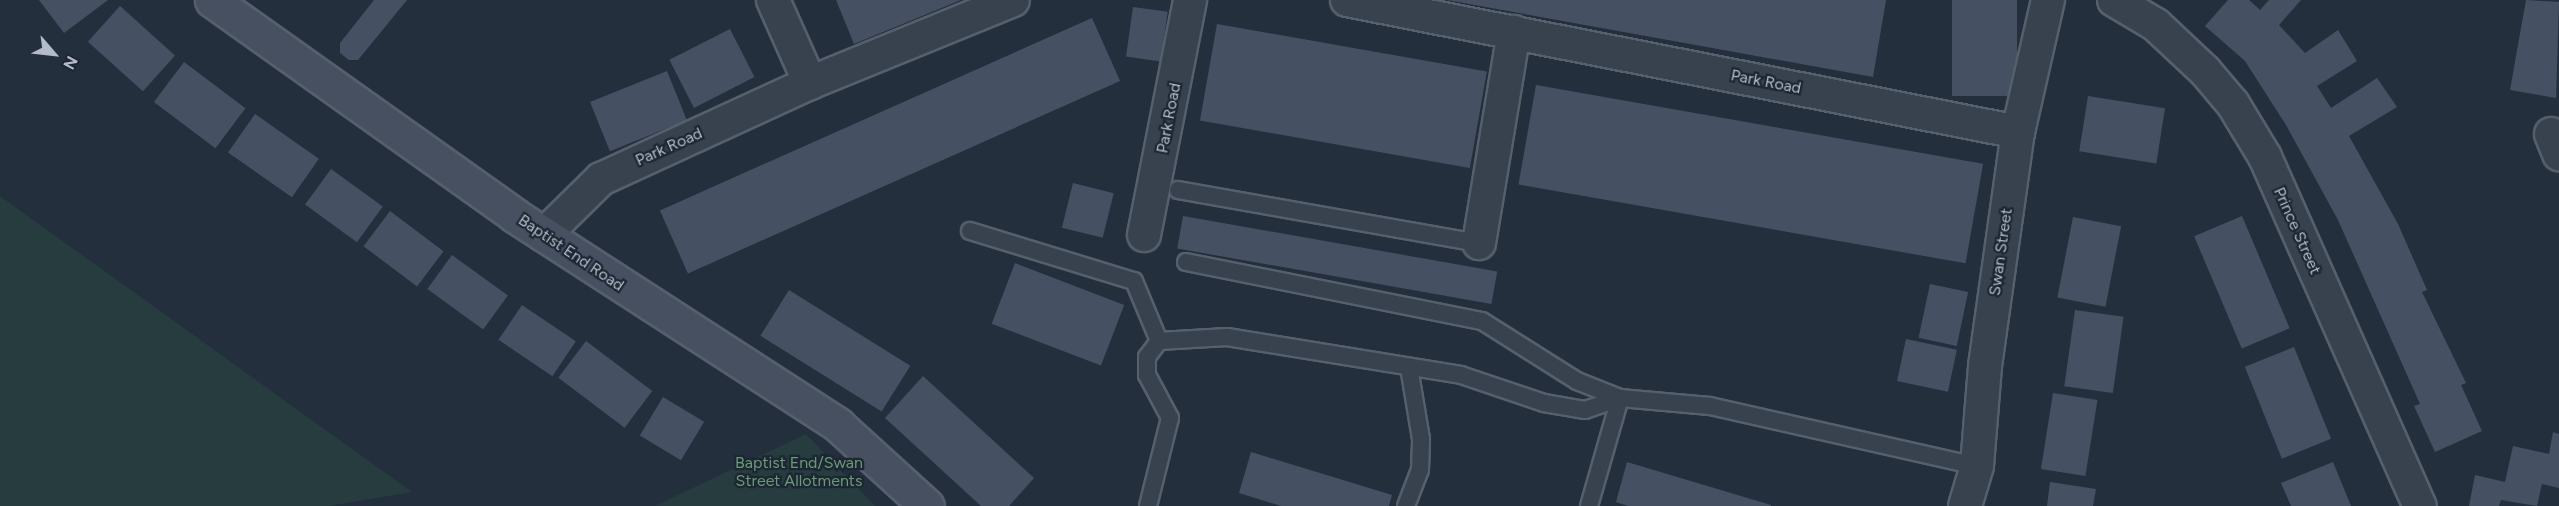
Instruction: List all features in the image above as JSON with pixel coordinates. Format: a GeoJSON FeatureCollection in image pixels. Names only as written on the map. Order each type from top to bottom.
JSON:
{"type":"FeatureCollection","features":[{"type":"Feature","properties":{"kind":"street","name":"Baptist End Road"},"geometry":{"type":"LineString","coordinates":[[212,0],[544,235],[838,424],[927,506]]}},
{"type":"Feature","properties":{"kind":"street"},"geometry":{"type":"LineString","coordinates":[[773,0],[810,83]]}},
{"type":"Feature","properties":{"kind":"street","name":"Park Road"},"geometry":{"type":"LineString","coordinates":[[544,235],[601,178],[810,83],[1013,0]]}},
{"type":"Feature","properties":{"kind":"street","name":"Park Road"},"geometry":{"type":"LineString","coordinates":[[1144,235],[1190,0]]}},
{"type":"Feature","properties":{"kind":"street","name":"Park Road"},"geometry":{"type":"LineString","coordinates":[[1347,0],[2018,132]]}},
{"type":"Feature","properties":{"kind":"street","name":"Swan Street"},"geometry":{"type":"LineString","coordinates":[[1965,506],[1977,466],[1985,366],[2018,132],[2048,0]]}},
{"type":"Feature","properties":{"kind":"street","name":"Prince Street"},"geometry":{"type":"LineString","coordinates":[[2114,0],[2156,25],[2205,71],[2233,104],[2254,139],[2420,506]]}},
{"type":"Feature","properties":{"kind":"street"},"geometry":{"type":"LineString","coordinates":[[1479,243],[1514,32]]}},
{"type":"Feature","properties":{"kind":"lane"},"geometry":{"type":"LineString","coordinates":[[1178,190],[1479,243]]}},
{"type":"Feature","properties":{"kind":"lane"},"geometry":{"type":"LineString","coordinates":[[970,231],[1134,281],[1159,341]]}},
{"type":"Feature","properties":{"kind":"lane"},"geometry":{"type":"LineString","coordinates":[[1186,262],[1482,321],[1577,381],[1620,398],[1710,406],[1977,466]]}},
{"type":"Feature","properties":{"kind":"lane"},"geometry":{"type":"LineString","coordinates":[[1148,506],[1170,418],[1148,375],[1147,357],[1159,341],[1227,337],[1461,375],[1544,403],[1585,410],[1620,398]]}},
{"type":"Feature","properties":{"kind":"lane"},"geometry":{"type":"LineString","coordinates":[[1406,506],[1420,470],[1421,439],[1409,367]]}},
{"type":"Feature","properties":{"kind":"lane"},"geometry":{"type":"LineString","coordinates":[[1589,506],[1620,398]]}},
{"type":"Feature","properties":{"kind":"green space"},"geometry":{"type":"Polygon","coordinates":[[[0,196],[412,492],[329,506],[0,506],[0,196]]]}},
{"type":"Feature","properties":{"kind":"green space","name":"Baptist End/Swan Street Allotments"},"geometry":{"type":"Polygon","coordinates":[[[806,434],[875,506],[655,506],[806,434]]]}},
{"type":"Feature","properties":{"kind":"building"},"geometry":{"type":"Polygon","coordinates":[[[39,0],[108,0],[64,33],[39,0]]]}},
{"type":"Feature","properties":{"kind":"building"},"geometry":{"type":"Polygon","coordinates":[[[374,0],[407,0],[358,60],[349,60],[340,53],[340,43],[374,0]]]}},
{"type":"Feature","properties":{"kind":"building"},"geometry":{"type":"Polygon","coordinates":[[[836,0],[961,0],[854,44],[836,0]]]}},
{"type":"Feature","properties":{"kind":"building"},"geometry":{"type":"Polygon","coordinates":[[[1447,0],[1886,0],[1873,77],[1447,0]]]}},
{"type":"Feature","properties":{"kind":"building"},"geometry":{"type":"Polygon","coordinates":[[[1952,0],[2017,0],[2017,96],[1952,96],[1952,0]]]}},
{"type":"Feature","properties":{"kind":"building"},"geometry":{"type":"Polygon","coordinates":[[[2228,0],[2249,0],[2260,10],[2269,0],[2301,0],[2279,25],[2305,53],[2338,30],[2357,61],[2317,86],[2331,108],[2377,78],[2397,107],[2349,136],[2398,224],[2427,290],[2422,292],[2466,383],[2461,385],[2482,431],[2435,452],[2414,406],[2420,404],[2338,220],[2286,125],[2245,61],[2205,26],[2228,0]]]}},
{"type":"Feature","properties":{"kind":"building"},"geometry":{"type":"Polygon","coordinates":[[[2526,0],[2559,2],[2556,98],[2510,90],[2526,0]]]}},
{"type":"Feature","properties":{"kind":"building"},"geometry":{"type":"Polygon","coordinates":[[[120,6],[175,56],[143,91],[88,42],[120,6]]]}},
{"type":"Feature","properties":{"kind":"building"},"geometry":{"type":"Polygon","coordinates":[[[1133,7],[1168,12],[1161,61],[1126,57],[1133,7]]]}},
{"type":"Feature","properties":{"kind":"building"},"geometry":{"type":"Polygon","coordinates":[[[1092,18],[1120,81],[688,273],[660,210],[1092,18]]]}},
{"type":"Feature","properties":{"kind":"building"},"geometry":{"type":"Polygon","coordinates":[[[1217,24],[1487,72],[1470,168],[1200,121],[1217,24]]]}},
{"type":"Feature","properties":{"kind":"building"},"geometry":{"type":"Polygon","coordinates":[[[730,29],[755,77],[694,108],[669,60],[730,29]]]}},
{"type":"Feature","properties":{"kind":"building"},"geometry":{"type":"Polygon","coordinates":[[[184,62],[245,108],[215,148],[154,102],[184,62]]]}},
{"type":"Feature","properties":{"kind":"building"},"geometry":{"type":"Polygon","coordinates":[[[667,71],[687,120],[610,151],[590,102],[667,71]]]}},
{"type":"Feature","properties":{"kind":"building"},"geometry":{"type":"Polygon","coordinates":[[[1536,85],[1983,164],[1966,263],[1518,184],[1536,85]]]}},
{"type":"Feature","properties":{"kind":"building"},"geometry":{"type":"Polygon","coordinates":[[[2088,96],[2165,108],[2156,164],[2079,151],[2088,96]]]}},
{"type":"Feature","properties":{"kind":"building"},"geometry":{"type":"Polygon","coordinates":[[[255,114],[319,159],[292,197],[228,153],[255,114]]]}},
{"type":"Feature","properties":{"kind":"building"},"geometry":{"type":"Polygon","coordinates":[[[331,169],[383,207],[357,242],[305,205],[331,169]]]}},
{"type":"Feature","properties":{"kind":"building"},"geometry":{"type":"Polygon","coordinates":[[[1073,183],[1114,193],[1103,238],[1062,228],[1073,183]]]}},
{"type":"Feature","properties":{"kind":"building"},"geometry":{"type":"Polygon","coordinates":[[[390,211],[444,251],[417,286],[364,246],[390,211]]]}},
{"type":"Feature","properties":{"kind":"building"},"geometry":{"type":"Polygon","coordinates":[[[1183,216],[1497,271],[1491,304],[1177,248],[1183,216]]]}},
{"type":"Feature","properties":{"kind":"building"},"geometry":{"type":"Polygon","coordinates":[[[2242,216],[2290,328],[2242,349],[2194,236],[2242,216]]]}},
{"type":"Feature","properties":{"kind":"building"},"geometry":{"type":"Polygon","coordinates":[[[2073,217],[2121,226],[2105,307],[2057,297],[2073,217]]]}},
{"type":"Feature","properties":{"kind":"building"},"geometry":{"type":"Polygon","coordinates":[[[452,255],[508,296],[483,330],[427,289],[452,255]]]}},
{"type":"Feature","properties":{"kind":"building"},"geometry":{"type":"Polygon","coordinates":[[[1015,263],[1124,305],[1101,366],[992,324],[1015,263]]]}},
{"type":"Feature","properties":{"kind":"building"},"geometry":{"type":"Polygon","coordinates":[[[1930,284],[1968,292],[1957,346],[1919,338],[1930,284]]]}},
{"type":"Feature","properties":{"kind":"building"},"geometry":{"type":"Polygon","coordinates":[[[789,290],[910,366],[882,412],[760,336],[789,290]]]}},
{"type":"Feature","properties":{"kind":"building"},"geometry":{"type":"Polygon","coordinates":[[[522,305],[576,341],[552,376],[499,340],[522,305]]]}},
{"type":"Feature","properties":{"kind":"building"},"geometry":{"type":"Polygon","coordinates":[[[2075,310],[2124,317],[2113,393],[2064,386],[2075,310]]]}},
{"type":"Feature","properties":{"kind":"building"},"geometry":{"type":"Polygon","coordinates":[[[1906,339],[1957,350],[1948,392],[1897,381],[1906,339]]]}},
{"type":"Feature","properties":{"kind":"building"},"geometry":{"type":"Polygon","coordinates":[[[586,341],[652,391],[625,428],[558,378],[586,341]]]}},
{"type":"Feature","properties":{"kind":"building"},"geometry":{"type":"Polygon","coordinates":[[[2294,347],[2331,439],[2282,459],[2245,367],[2294,347]]]}},
{"type":"Feature","properties":{"kind":"building"},"geometry":{"type":"Polygon","coordinates":[[[923,376],[1034,478],[1009,506],[981,506],[885,418],[923,376]]]}},
{"type":"Feature","properties":{"kind":"building"},"geometry":{"type":"Polygon","coordinates":[[[2053,393],[2097,400],[2085,476],[2041,469],[2053,393]]]}},
{"type":"Feature","properties":{"kind":"building"},"geometry":{"type":"Polygon","coordinates":[[[663,397],[704,422],[681,460],[640,436],[663,397]]]}},
{"type":"Feature","properties":{"kind":"building"},"geometry":{"type":"Polygon","coordinates":[[[2553,432],[2559,434],[2559,488],[2542,484],[2537,506],[2501,500],[2499,506],[2469,506],[2475,475],[2505,482],[2513,446],[2549,454],[2553,432]]]}},
{"type":"Feature","properties":{"kind":"building"},"geometry":{"type":"Polygon","coordinates":[[[1251,452],[1392,495],[1389,506],[1281,506],[1239,493],[1251,452]]]}},
{"type":"Feature","properties":{"kind":"building"},"geometry":{"type":"Polygon","coordinates":[[[1627,462],[1771,506],[1628,506],[1616,502],[1627,462]]]}},
{"type":"Feature","properties":{"kind":"building"},"geometry":{"type":"Polygon","coordinates":[[[2333,462],[2351,506],[2291,506],[2281,483],[2333,462]]]}},
{"type":"Feature","properties":{"kind":"building"},"geometry":{"type":"Polygon","coordinates":[[[2050,482],[2096,489],[2093,506],[2047,506],[2050,482]]]}}]}
